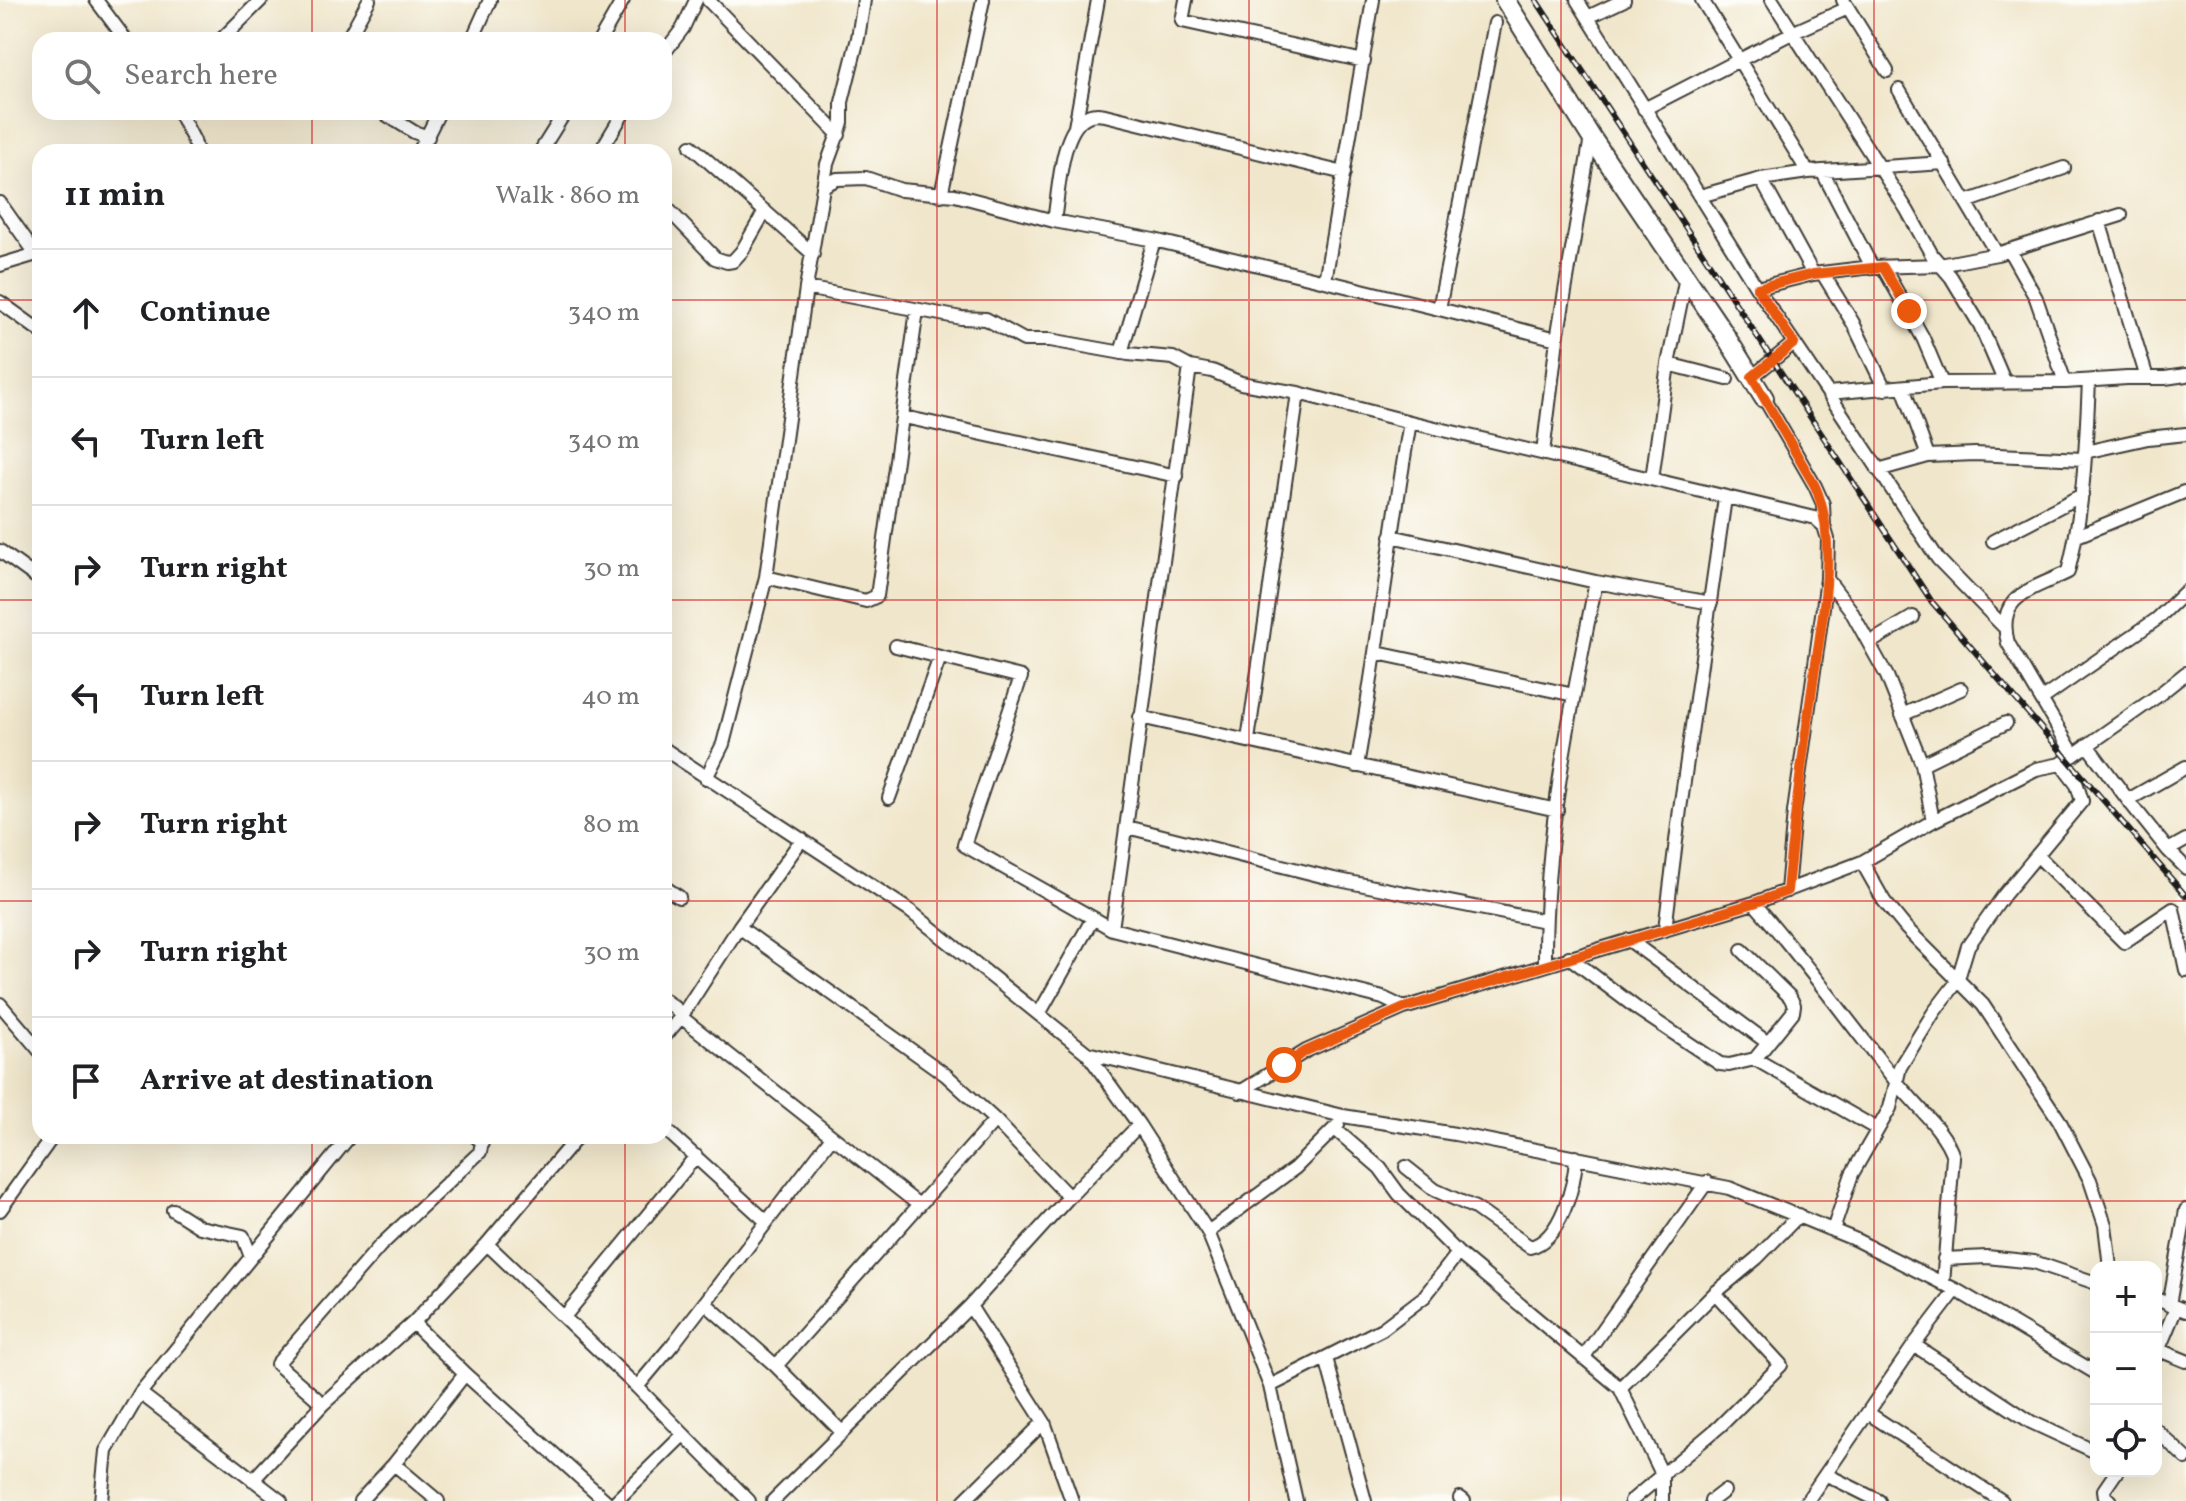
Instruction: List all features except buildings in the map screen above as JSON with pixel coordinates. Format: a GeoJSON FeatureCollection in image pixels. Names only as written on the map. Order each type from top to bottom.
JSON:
{"type":"FeatureCollection","features":[{"type":"Feature","properties":{"kind":"main road"},"geometry":{"type":"LineString","coordinates":[[1505,0],[1591,137],[1764,398]]}},
{"type":"Feature","properties":{"kind":"street"},"geometry":{"type":"LineString","coordinates":[[96,0],[120,32]]}},
{"type":"Feature","properties":{"kind":"street"},"geometry":{"type":"LineString","coordinates":[[229,32],[261,0]]}},
{"type":"Feature","properties":{"kind":"street"},"geometry":{"type":"LineString","coordinates":[[351,32],[369,0]]}},
{"type":"Feature","properties":{"kind":"street"},"geometry":{"type":"LineString","coordinates":[[476,32],[490,0]]}},
{"type":"Feature","properties":{"kind":"street"},"geometry":{"type":"LineString","coordinates":[[605,32],[623,0]]}},
{"type":"Feature","properties":{"kind":"street"},"geometry":{"type":"LineString","coordinates":[[672,42],[683,28],[696,0]]}},
{"type":"Feature","properties":{"kind":"street"},"geometry":{"type":"LineString","coordinates":[[708,0],[839,135]]}},
{"type":"Feature","properties":{"kind":"street"},"geometry":{"type":"LineString","coordinates":[[706,778],[723,744],[766,577],[823,186],[827,164],[839,135],[842,102],[864,0]]}},
{"type":"Feature","properties":{"kind":"street"},"geometry":{"type":"LineString","coordinates":[[941,195],[983,0]]}},
{"type":"Feature","properties":{"kind":"street"},"geometry":{"type":"LineString","coordinates":[[1075,127],[1098,0]]}},
{"type":"Feature","properties":{"kind":"street"},"geometry":{"type":"LineString","coordinates":[[1186,0],[1182,21],[1364,61]]}},
{"type":"Feature","properties":{"kind":"street"},"geometry":{"type":"LineString","coordinates":[[1325,281],[1373,0]]}},
{"type":"Feature","properties":{"kind":"street"},"geometry":{"type":"LineString","coordinates":[[1577,0],[1757,288],[1938,559],[2003,626]]}},
{"type":"Feature","properties":{"kind":"street"},"geometry":{"type":"LineString","coordinates":[[1588,17],[1624,0]]}},
{"type":"Feature","properties":{"kind":"street"},"geometry":{"type":"LineString","coordinates":[[1702,0],[1738,61],[1815,171],[1923,338],[1942,383]]}},
{"type":"Feature","properties":{"kind":"street"},"geometry":{"type":"LineString","coordinates":[[1772,0],[1940,265],[1951,277],[1980,325],[2005,383]]}},
{"type":"Feature","properties":{"kind":"street"},"geometry":{"type":"LineString","coordinates":[[1644,109],[1846,4],[1887,71]]}},
{"type":"Feature","properties":{"kind":"street"},"geometry":{"type":"LineString","coordinates":[[1439,309],[1495,23]]}},
{"type":"Feature","properties":{"kind":"street"},"geometry":{"type":"LineString","coordinates":[[1899,90],[1966,202],[2036,298],[2065,382]]}},
{"type":"Feature","properties":{"kind":"street"},"geometry":{"type":"LineString","coordinates":[[1054,221],[1066,142],[1085,117],[1105,115],[1344,173]]}},
{"type":"Feature","properties":{"kind":"street"},"geometry":{"type":"LineString","coordinates":[[183,120],[195,144]]}},
{"type":"Feature","properties":{"kind":"street"},"geometry":{"type":"LineString","coordinates":[[395,120],[428,137]]}},
{"type":"Feature","properties":{"kind":"street"},"geometry":{"type":"LineString","coordinates":[[424,144],[435,120]]}},
{"type":"Feature","properties":{"kind":"street"},"geometry":{"type":"LineString","coordinates":[[545,144],[560,120]]}},
{"type":"Feature","properties":{"kind":"street"},"geometry":{"type":"LineString","coordinates":[[606,144],[619,120]]}},
{"type":"Feature","properties":{"kind":"street"},"geometry":{"type":"LineString","coordinates":[[1543,453],[1557,339],[1591,137]]}},
{"type":"Feature","properties":{"kind":"street"},"geometry":{"type":"LineString","coordinates":[[691,146],[813,254]]}},
{"type":"Feature","properties":{"kind":"street"},"geometry":{"type":"LineString","coordinates":[[1700,196],[1761,179],[1815,171],[1944,163]]}},
{"type":"Feature","properties":{"kind":"street"},"geometry":{"type":"LineString","coordinates":[[1966,202],[2064,168]]}},
{"type":"Feature","properties":{"kind":"street"},"geometry":{"type":"LineString","coordinates":[[823,186],[837,179],[866,178],[901,190],[955,195],[1054,221],[1154,240],[1557,339]]}},
{"type":"Feature","properties":{"kind":"street"},"geometry":{"type":"LineString","coordinates":[[1761,179],[1818,274],[1853,323],[1885,389]]}},
{"type":"Feature","properties":{"kind":"street"},"geometry":{"type":"LineString","coordinates":[[0,203],[32,246]]}},
{"type":"Feature","properties":{"kind":"street"},"geometry":{"type":"LineString","coordinates":[[672,213],[715,258],[727,262],[733,261],[742,251],[765,211]]}},
{"type":"Feature","properties":{"kind":"street"},"geometry":{"type":"LineString","coordinates":[[1757,288],[1818,274],[1877,267],[1940,265],[2003,252],[2121,215]]}},
{"type":"Feature","properties":{"kind":"street"},"geometry":{"type":"LineString","coordinates":[[2099,221],[2147,378]]}},
{"type":"Feature","properties":{"kind":"street"},"geometry":{"type":"LineString","coordinates":[[1121,353],[1154,240]]}},
{"type":"Feature","properties":{"kind":"street"},"geometry":{"type":"LineString","coordinates":[[0,265],[32,256]]}},
{"type":"Feature","properties":{"kind":"street"},"geometry":{"type":"LineString","coordinates":[[1652,479],[1668,364],[1686,277]]}},
{"type":"Feature","properties":{"kind":"street"},"geometry":{"type":"LineString","coordinates":[[806,288],[917,310],[986,319],[1024,340],[1050,340],[1121,353],[1173,358],[1190,367],[1212,371],[1241,383],[1298,393],[1815,518],[1824,526]]}},
{"type":"Feature","properties":{"kind":"street"},"geometry":{"type":"LineString","coordinates":[[0,302],[32,325]]}},
{"type":"Feature","properties":{"kind":"street"},"geometry":{"type":"LineString","coordinates":[[766,577],[866,601],[877,596],[917,310]]}},
{"type":"Feature","properties":{"kind":"street"},"geometry":{"type":"LineString","coordinates":[[1752,377],[1794,343]]}},
{"type":"Feature","properties":{"kind":"street"},"geometry":{"type":"LineString","coordinates":[[1668,364],[1727,379]]}},
{"type":"Feature","properties":{"kind":"street"},"geometry":{"type":"LineString","coordinates":[[1112,929],[1190,367]]}},
{"type":"Feature","properties":{"kind":"street"},"geometry":{"type":"LineString","coordinates":[[1828,393],[1942,383],[2065,382],[2186,375]]}},
{"type":"Feature","properties":{"kind":"street"},"geometry":{"type":"LineString","coordinates":[[2074,755],[2008,643],[2003,626],[2004,614],[2010,603],[2068,572],[2077,536],[2082,495],[2089,381]]}},
{"type":"Feature","properties":{"kind":"street"},"geometry":{"type":"LineString","coordinates":[[1903,387],[1928,456]]}},
{"type":"Feature","properties":{"kind":"street"},"geometry":{"type":"LineString","coordinates":[[1248,740],[1298,393]]}},
{"type":"Feature","properties":{"kind":"street"},"geometry":{"type":"LineString","coordinates":[[1764,398],[1815,486],[1823,504],[1828,539],[1827,579],[1794,812],[1787,891]]}},
{"type":"Feature","properties":{"kind":"street"},"geometry":{"type":"LineString","coordinates":[[904,417],[1177,476]]}},
{"type":"Feature","properties":{"kind":"street"},"geometry":{"type":"LineString","coordinates":[[1357,766],[1377,653],[1391,536],[1410,422]]}},
{"type":"Feature","properties":{"kind":"street"},"geometry":{"type":"LineString","coordinates":[[1878,470],[1928,456],[2085,455],[2148,438],[2186,434]]}},
{"type":"Feature","properties":{"kind":"street"},"geometry":{"type":"LineString","coordinates":[[2077,536],[2184,492]]}},
{"type":"Feature","properties":{"kind":"street"},"geometry":{"type":"LineString","coordinates":[[1993,541],[2082,495]]}},
{"type":"Feature","properties":{"kind":"street"},"geometry":{"type":"LineString","coordinates":[[1665,929],[1725,498]]}},
{"type":"Feature","properties":{"kind":"street"},"geometry":{"type":"LineString","coordinates":[[1391,536],[1596,582],[1711,603]]}},
{"type":"Feature","properties":{"kind":"street"},"geometry":{"type":"LineString","coordinates":[[0,551],[32,574]]}},
{"type":"Feature","properties":{"kind":"street"},"geometry":{"type":"LineString","coordinates":[[1827,579],[1871,642],[1922,764],[1933,821]]}},
{"type":"Feature","properties":{"kind":"street"},"geometry":{"type":"LineString","coordinates":[[1545,964],[1545,921],[1557,810],[1574,695],[1596,582]]}},
{"type":"Feature","properties":{"kind":"street"},"geometry":{"type":"LineString","coordinates":[[2042,699],[2157,619],[2185,592]]}},
{"type":"Feature","properties":{"kind":"street"},"geometry":{"type":"LineString","coordinates":[[1871,642],[1913,617]]}},
{"type":"Feature","properties":{"kind":"street"},"geometry":{"type":"LineString","coordinates":[[896,646],[1021,677],[964,845],[1112,929],[1383,998],[1404,1008]]}},
{"type":"Feature","properties":{"kind":"street"},"geometry":{"type":"LineString","coordinates":[[1377,653],[1574,695]]}},
{"type":"Feature","properties":{"kind":"street"},"geometry":{"type":"LineString","coordinates":[[889,798],[940,657]]}},
{"type":"Feature","properties":{"kind":"street"},"geometry":{"type":"LineString","coordinates":[[1240,1092],[1306,1051],[1404,1008],[1754,903],[1862,862],[1933,821],[2036,769],[2061,764],[2186,673]]}},
{"type":"Feature","properties":{"kind":"street"},"geometry":{"type":"LineString","coordinates":[[1902,715],[1961,689]]}},
{"type":"Feature","properties":{"kind":"street"},"geometry":{"type":"LineString","coordinates":[[1140,717],[1557,810]]}},
{"type":"Feature","properties":{"kind":"street"},"geometry":{"type":"LineString","coordinates":[[1922,764],[2006,723]]}},
{"type":"Feature","properties":{"kind":"street"},"geometry":{"type":"LineString","coordinates":[[2087,745],[2168,850],[2186,868]]}},
{"type":"Feature","properties":{"kind":"street"},"geometry":{"type":"LineString","coordinates":[[672,755],[910,911],[1087,1053],[1139,1125],[1208,1232],[1270,1386],[1296,1501]]}},
{"type":"Feature","properties":{"kind":"street"},"geometry":{"type":"LineString","coordinates":[[1833,1230],[1852,1174],[1890,1108],[1900,1067],[1957,982],[1968,946],[2004,895],[2082,801],[2077,785],[2061,764]]}},
{"type":"Feature","properties":{"kind":"street"},"geometry":{"type":"LineString","coordinates":[[2128,800],[2186,767]]}},
{"type":"Feature","properties":{"kind":"street"},"geometry":{"type":"LineString","coordinates":[[1127,827],[1334,879],[1545,921]]}},
{"type":"Feature","properties":{"kind":"street"},"geometry":{"type":"LineString","coordinates":[[672,1028],[802,839]]}},
{"type":"Feature","properties":{"kind":"street"},"geometry":{"type":"LineString","coordinates":[[2168,850],[2186,840]]}},
{"type":"Feature","properties":{"kind":"street"},"geometry":{"type":"LineString","coordinates":[[2037,855],[2124,942],[2173,909],[2186,970]]}},
{"type":"Feature","properties":{"kind":"street"},"geometry":{"type":"LineString","coordinates":[[1862,862],[1884,901],[1899,919],[1957,982],[1983,1005],[2059,1120],[2084,1166],[2105,1225],[2109,1261]]}},
{"type":"Feature","properties":{"kind":"street"},"geometry":{"type":"LineString","coordinates":[[672,892],[679,897]]}},
{"type":"Feature","properties":{"kind":"street"},"geometry":{"type":"LineString","coordinates":[[1754,903],[1795,949],[1897,1082],[1949,1142],[1953,1157],[1943,1284]]}},
{"type":"Feature","properties":{"kind":"street"},"geometry":{"type":"LineString","coordinates":[[1039,1014],[1093,918]]}},
{"type":"Feature","properties":{"kind":"street"},"geometry":{"type":"LineString","coordinates":[[739,927],[946,1075],[995,1120],[1069,1197]]}},
{"type":"Feature","properties":{"kind":"street"},"geometry":{"type":"LineString","coordinates":[[1629,940],[1768,1043]]}},
{"type":"Feature","properties":{"kind":"street"},"geometry":{"type":"LineString","coordinates":[[1569,957],[1639,1010],[1720,1064],[1729,1065],[1755,1059],[1793,1012],[1794,1005],[1790,997],[1742,950]]}},
{"type":"Feature","properties":{"kind":"street"},"geometry":{"type":"LineString","coordinates":[[0,1004],[32,1042]]}},
{"type":"Feature","properties":{"kind":"street"},"geometry":{"type":"LineString","coordinates":[[672,1006],[681,1017],[919,1205]]}},
{"type":"Feature","properties":{"kind":"street"},"geometry":{"type":"LineString","coordinates":[[1087,1053],[1343,1116],[1707,1182],[1799,1215],[1956,1290],[2090,1369]]}},
{"type":"Feature","properties":{"kind":"street"},"geometry":{"type":"LineString","coordinates":[[1755,1059],[1877,1129]]}},
{"type":"Feature","properties":{"kind":"street"},"geometry":{"type":"LineString","coordinates":[[1208,1232],[1295,1168],[1336,1130],[1343,1116]]}},
{"type":"Feature","properties":{"kind":"street"},"geometry":{"type":"LineString","coordinates":[[776,1366],[995,1120]]}},
{"type":"Feature","properties":{"kind":"street"},"geometry":{"type":"LineString","coordinates":[[773,1501],[970,1306],[1139,1125]]}},
{"type":"Feature","properties":{"kind":"street"},"geometry":{"type":"LineString","coordinates":[[1336,1130],[1380,1168],[1399,1194],[1458,1253],[1620,1388],[1662,1474],[1662,1501]]}},
{"type":"Feature","properties":{"kind":"street"},"geometry":{"type":"LineString","coordinates":[[672,1135],[767,1222]]}},
{"type":"Feature","properties":{"kind":"street"},"geometry":{"type":"LineString","coordinates":[[637,1387],[832,1137]]}},
{"type":"Feature","properties":{"kind":"street"},"geometry":{"type":"LineString","coordinates":[[0,1210],[47,1144]]}},
{"type":"Feature","properties":{"kind":"street"},"geometry":{"type":"LineString","coordinates":[[101,1501],[106,1451],[140,1393],[343,1144]]}},
{"type":"Feature","properties":{"kind":"street"},"geometry":{"type":"LineString","coordinates":[[323,1404],[277,1364],[380,1246],[480,1152],[482,1144]]}},
{"type":"Feature","properties":{"kind":"street"},"geometry":{"type":"LineString","coordinates":[[253,1480],[323,1404],[413,1323],[487,1244],[571,1144]]}},
{"type":"Feature","properties":{"kind":"street"},"geometry":{"type":"LineString","coordinates":[[564,1317],[696,1156]]}},
{"type":"Feature","properties":{"kind":"street"},"geometry":{"type":"LineString","coordinates":[[1406,1167],[1435,1190],[1475,1208],[1530,1247],[1544,1241],[1566,1206],[1576,1157]]}},
{"type":"Feature","properties":{"kind":"street"},"geometry":{"type":"LineString","coordinates":[[1583,1358],[1707,1182]]}},
{"type":"Feature","properties":{"kind":"street"},"geometry":{"type":"LineString","coordinates":[[173,1210],[200,1227],[243,1236],[251,1257]]}},
{"type":"Feature","properties":{"kind":"street"},"geometry":{"type":"LineString","coordinates":[[2162,1342],[2177,1308],[2186,1210]]}},
{"type":"Feature","properties":{"kind":"street"},"geometry":{"type":"LineString","coordinates":[[1620,1388],[1799,1215]]}},
{"type":"Feature","properties":{"kind":"street"},"geometry":{"type":"LineString","coordinates":[[487,1244],[637,1387],[749,1501]]}},
{"type":"Feature","properties":{"kind":"street"},"geometry":{"type":"LineString","coordinates":[[1270,1386],[1382,1329],[1424,1297],[1458,1253]]}},
{"type":"Feature","properties":{"kind":"street"},"geometry":{"type":"LineString","coordinates":[[1944,1259],[1987,1257],[2034,1262],[2090,1281]]}},
{"type":"Feature","properties":{"kind":"street"},"geometry":{"type":"LineString","coordinates":[[1807,1501],[1914,1345],[1956,1290]]}},
{"type":"Feature","properties":{"kind":"street"},"geometry":{"type":"LineString","coordinates":[[1631,1501],[1720,1426],[1781,1365],[1715,1293]]}},
{"type":"Feature","properties":{"kind":"street"},"geometry":{"type":"LineString","coordinates":[[705,1303],[776,1366],[841,1431]]}},
{"type":"Feature","properties":{"kind":"street"},"geometry":{"type":"LineString","coordinates":[[970,1306],[1044,1422],[1072,1501]]}},
{"type":"Feature","properties":{"kind":"street"},"geometry":{"type":"LineString","coordinates":[[413,1323],[606,1501]]}},
{"type":"Feature","properties":{"kind":"street"},"geometry":{"type":"LineString","coordinates":[[1914,1345],[2031,1422],[2090,1449]]}},
{"type":"Feature","properties":{"kind":"street"},"geometry":{"type":"LineString","coordinates":[[2162,1354],[2186,1361]]}},
{"type":"Feature","properties":{"kind":"street"},"geometry":{"type":"LineString","coordinates":[[1326,1358],[1365,1501]]}},
{"type":"Feature","properties":{"kind":"street"},"geometry":{"type":"LineString","coordinates":[[360,1501],[394,1464],[465,1374]]}},
{"type":"Feature","properties":{"kind":"street"},"geometry":{"type":"LineString","coordinates":[[140,1393],[281,1501]]}},
{"type":"Feature","properties":{"kind":"street"},"geometry":{"type":"LineString","coordinates":[[1868,1413],[2002,1501]]}},
{"type":"Feature","properties":{"kind":"street"},"geometry":{"type":"LineString","coordinates":[[964,1501],[1044,1422]]}},
{"type":"Feature","properties":{"kind":"street"},"geometry":{"type":"LineString","coordinates":[[616,1501],[683,1435]]}},
{"type":"Feature","properties":{"kind":"street"},"geometry":{"type":"LineString","coordinates":[[2162,1436],[2186,1458]]}},
{"type":"Feature","properties":{"kind":"street"},"geometry":{"type":"LineString","coordinates":[[394,1464],[438,1501]]}},
{"type":"Feature","properties":{"kind":"street"},"geometry":{"type":"LineString","coordinates":[[1827,1475],[1879,1501]]}},
{"type":"Feature","properties":{"kind":"street"},"geometry":{"type":"LineString","coordinates":[[2111,1501],[2105,1497],[2104,1490],[2113,1477]]}},
{"type":"Feature","properties":{"kind":"street"},"geometry":{"type":"LineString","coordinates":[[1711,1501],[1724,1491]]}},
{"type":"Feature","properties":{"kind":"railway"},"geometry":{"type":"LineString","coordinates":[[1536,0],[1932,602],[2186,896]]}},
{"type":"Feature","properties":{"kind":"route"},"geometry":{"type":"LineString","coordinates":[[1284,1065],[1306,1051],[1404,1008],[1787,891],[1794,812],[1827,579],[1828,539],[1823,504],[1815,486],[1752,377],[1794,343],[1757,288],[1813,274],[1883,267],[1909,311]]}}]}
